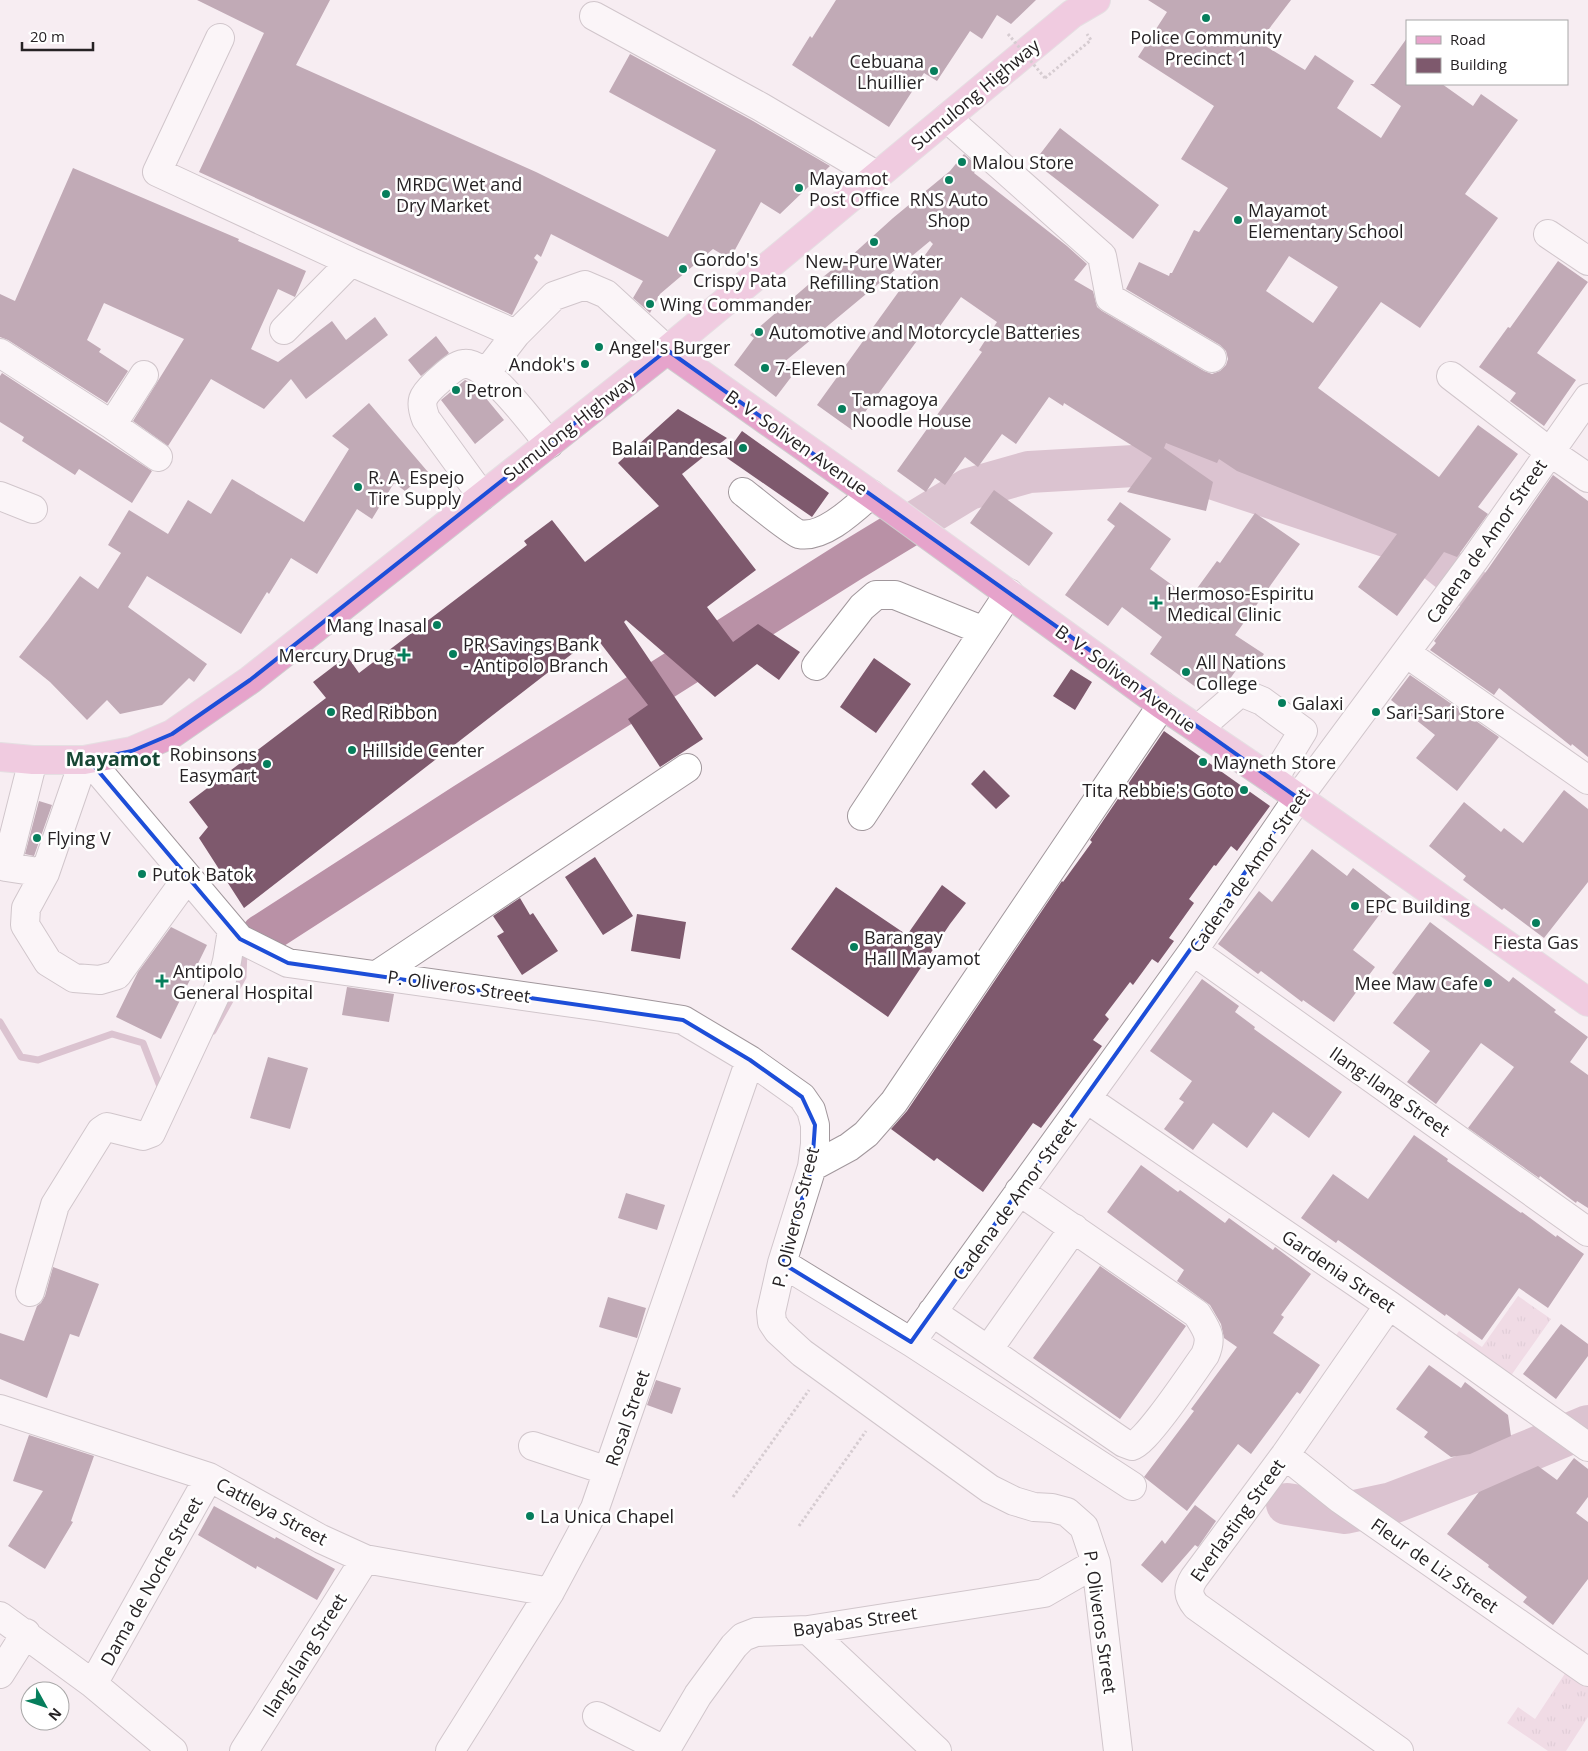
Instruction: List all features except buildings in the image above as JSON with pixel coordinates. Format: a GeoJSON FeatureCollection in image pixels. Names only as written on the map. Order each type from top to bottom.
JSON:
{"type":"FeatureCollection","features":[{"type":"Feature","properties":{"kind":"main road","name":"Sumulong Highway"},"geometry":{"type":"LineString","coordinates":[[0,757],[33,760],[86,760],[132,752],[172,734],[250,680],[549,444],[667,350],[1072,14],[1096,0]]}},
{"type":"Feature","properties":{"kind":"main road","name":"B. V. Soliven Avenue"},"geometry":{"type":"LineString","coordinates":[[667,350],[882,501],[1162,705],[1273,780],[1588,1002]]}},
{"type":"Feature","properties":{"kind":"street"},"geometry":{"type":"LineString","coordinates":[[594,16],[761,107],[876,175]]}},
{"type":"Feature","properties":{"kind":"street"},"geometry":{"type":"LineString","coordinates":[[220,38],[157,172],[351,262],[516,334]]}},
{"type":"Feature","properties":{"kind":"street"},"geometry":{"type":"LineString","coordinates":[[947,118],[1102,256],[1110,298],[1212,358]]}},
{"type":"Feature","properties":{"kind":"street"},"geometry":{"type":"LineString","coordinates":[[1548,234],[1588,261]]}},
{"type":"Feature","properties":{"kind":"street"},"geometry":{"type":"LineString","coordinates":[[284,330],[351,262]]}},
{"type":"Feature","properties":{"kind":"street"},"geometry":{"type":"LineString","coordinates":[[486,374],[516,334],[554,296],[585,285],[606,294],[667,350]]}},
{"type":"Feature","properties":{"kind":"street"},"geometry":{"type":"LineString","coordinates":[[0,354],[158,457]]}},
{"type":"Feature","properties":{"kind":"street"},"geometry":{"type":"LineString","coordinates":[[482,496],[426,419],[421,406],[424,396],[447,373],[464,364],[473,365],[486,374],[506,391],[549,444]]}},
{"type":"Feature","properties":{"kind":"street"},"geometry":{"type":"LineString","coordinates":[[112,426],[144,375]]}},
{"type":"Feature","properties":{"kind":"street"},"geometry":{"type":"LineString","coordinates":[[1451,376],[1550,452],[1588,478]]}},
{"type":"Feature","properties":{"kind":"street","name":"Cadena de Amor Street"},"geometry":{"type":"LineString","coordinates":[[912,1342],[1087,1099],[1298,798],[1475,559],[1588,398]]}},
{"type":"Feature","properties":{"kind":"street"},"geometry":{"type":"LineString","coordinates":[[743,492],[798,534],[816,534],[850,513],[882,501]]}},
{"type":"Feature","properties":{"kind":"street"},"geometry":{"type":"LineString","coordinates":[[0,496],[33,509]]}},
{"type":"Feature","properties":{"kind":"street"},"geometry":{"type":"LineString","coordinates":[[862,816],[1009,593]]}},
{"type":"Feature","properties":{"kind":"street"},"geometry":{"type":"LineString","coordinates":[[816,666],[862,607],[876,596],[895,595],[984,631]]}},
{"type":"Feature","properties":{"kind":"street"},"geometry":{"type":"LineString","coordinates":[[1406,653],[1588,780]]}},
{"type":"Feature","properties":{"kind":"street"},"geometry":{"type":"LineString","coordinates":[[1198,729],[1237,695],[1245,694],[1262,701],[1332,752]]}},
{"type":"Feature","properties":{"kind":"street"},"geometry":{"type":"LineString","coordinates":[[812,1167],[849,1147],[866,1134],[894,1102],[1162,705]]}},
{"type":"Feature","properties":{"kind":"street"},"geometry":{"type":"LineString","coordinates":[[1273,780],[1303,731]]}},
{"type":"Feature","properties":{"kind":"street"},"geometry":{"type":"LineString","coordinates":[[33,760],[6,867],[45,873]]}},
{"type":"Feature","properties":{"kind":"street"},"geometry":{"type":"LineString","coordinates":[[86,760],[45,873],[26,908],[25,925],[48,962],[74,978],[100,980],[117,975],[188,878]]}},
{"type":"Feature","properties":{"kind":"street","name":"P. Oliveros Street"},"geometry":{"type":"LineString","coordinates":[[86,760],[236,934],[288,963],[601,1006],[683,1020],[750,1060],[802,1097],[811,1110],[815,1124],[812,1167],[782,1263],[771,1312],[772,1322],[778,1332],[802,1354],[990,1489],[1014,1501],[1034,1507],[1052,1508],[1067,1512],[1084,1527],[1096,1563],[1118,1751]]}},
{"type":"Feature","properties":{"kind":"street"},"geometry":{"type":"LineString","coordinates":[[377,974],[687,768]]}},
{"type":"Feature","properties":{"kind":"street"},"geometry":{"type":"LineString","coordinates":[[30,1292],[55,1205],[101,1130],[107,1126],[143,1136],[151,1133],[221,983],[236,934]]}},
{"type":"Feature","properties":{"kind":"street","name":"Ilang-Ilang Street"},"geometry":{"type":"LineString","coordinates":[[1192,951],[1588,1232]]}},
{"type":"Feature","properties":{"kind":"street","name":"Rosal Street"},"geometry":{"type":"LineString","coordinates":[[450,1751],[550,1592],[595,1508],[750,1060]]}},
{"type":"Feature","properties":{"kind":"street","name":"Gardenia Street"},"geometry":{"type":"LineString","coordinates":[[1087,1099],[1389,1305],[1588,1447]]}},
{"type":"Feature","properties":{"kind":"street"},"geometry":{"type":"LineString","coordinates":[[932,1312],[1124,1443],[1132,1446],[1139,1443],[1152,1428],[1205,1355],[1210,1337],[1197,1314],[1019,1191]]}},
{"type":"Feature","properties":{"kind":"street"},"geometry":{"type":"LineString","coordinates":[[988,1350],[1074,1228]]}},
{"type":"Feature","properties":{"kind":"street"},"geometry":{"type":"LineString","coordinates":[[782,1263],[912,1342],[1132,1486]]}},
{"type":"Feature","properties":{"kind":"street","name":"Everlasting Street"},"geometry":{"type":"LineString","coordinates":[[1389,1305],[1285,1455],[1262,1483],[1194,1578],[1188,1593],[1190,1600],[1196,1606],[1399,1751]]}},
{"type":"Feature","properties":{"kind":"street","name":"Cattleya Street"},"geometry":{"type":"LineString","coordinates":[[0,1409],[209,1477],[321,1539],[365,1559],[550,1592]]}},
{"type":"Feature","properties":{"kind":"street"},"geometry":{"type":"LineString","coordinates":[[533,1446],[608,1471]]}},
{"type":"Feature","properties":{"kind":"street","name":"Fleur de Liz Street"},"geometry":{"type":"LineString","coordinates":[[1285,1455],[1340,1499],[1588,1672]]}},
{"type":"Feature","properties":{"kind":"street","name":"Dama de Noche Street"},"geometry":{"type":"LineString","coordinates":[[93,1684],[209,1477]]}},
{"type":"Feature","properties":{"kind":"street","name":"Ilang-Ilang Street"},"geometry":{"type":"LineString","coordinates":[[244,1751],[365,1559]]}},
{"type":"Feature","properties":{"kind":"street","name":"Bayabas Street"},"geometry":{"type":"LineString","coordinates":[[665,1751],[698,1695],[734,1646],[743,1637],[756,1632],[808,1630],[1044,1593],[1096,1563]]}},
{"type":"Feature","properties":{"kind":"street"},"geometry":{"type":"LineString","coordinates":[[0,1616],[26,1633],[93,1684],[173,1751]]}},
{"type":"Feature","properties":{"kind":"street"},"geometry":{"type":"LineString","coordinates":[[808,1630],[937,1751]]}},
{"type":"Feature","properties":{"kind":"street"},"geometry":{"type":"LineString","coordinates":[[0,1674],[26,1633]]}},
{"type":"Feature","properties":{"kind":"street"},"geometry":{"type":"LineString","coordinates":[[596,1716],[665,1751]]}},
{"type":"Feature","properties":{"kind":"path"},"geometry":{"type":"LineString","coordinates":[[1008,34],[1045,78],[1091,40]]}},
{"type":"Feature","properties":{"kind":"path"},"geometry":{"type":"LineString","coordinates":[[733,1497],[824,1369]]}},
{"type":"Feature","properties":{"kind":"path"},"geometry":{"type":"LineString","coordinates":[[799,1526],[881,1410]]}},
{"type":"Feature","properties":{"kind":"highlighted area"},"geometry":{"type":"Polygon","coordinates":[[[667,350],[1298,798],[911,1342],[782,1263],[812,1167],[815,1125],[802,1097],[750,1060],[683,1020],[288,963],[240,939],[89,760],[132,751],[172,734],[250,680],[667,350]]]}},
{"type":"Feature","properties":{"kind":"green space"},"geometry":{"type":"Polygon","coordinates":[[[1518,1296],[1551,1319],[1510,1377],[1454,1338],[1459,1331],[1482,1347],[1518,1296]]]}},
{"type":"Feature","properties":{"kind":"green space"},"geometry":{"type":"Polygon","coordinates":[[[1566,1672],[1588,1687],[1588,1717],[1566,1751],[1548,1751],[1507,1723],[1518,1707],[1535,1719],[1566,1672]]]}},
{"type":"Feature","properties":{"kind":"waterway"},"geometry":{"type":"LineString","coordinates":[[262,935],[465,804],[852,560],[969,489],[1029,472],[1169,464],[1419,547],[1588,681]]}},
{"type":"Feature","properties":{"kind":"waterway"},"geometry":{"type":"LineString","coordinates":[[213,1031],[243,977],[244,950]]}},
{"type":"Feature","properties":{"kind":"waterway"},"geometry":{"type":"LineString","coordinates":[[0,1022],[21,1057],[38,1060],[112,1034],[143,1043],[161,1089]]}},
{"type":"Feature","properties":{"kind":"waterway"},"geometry":{"type":"LineString","coordinates":[[1287,1504],[1345,1513],[1392,1503],[1521,1454],[1588,1426]]}},
{"type":"Feature","properties":{"kind":"place","name":"Police Community Precinct 1"},"geometry":{"type":"Point","coordinates":[1206,18]}},
{"type":"Feature","properties":{"kind":"place","name":"Cebuana Lhuillier"},"geometry":{"type":"Point","coordinates":[934,71]}},
{"type":"Feature","properties":{"kind":"place","name":"Malou Store"},"geometry":{"type":"Point","coordinates":[962,162]}},
{"type":"Feature","properties":{"kind":"place","name":"RNS Auto Shop"},"geometry":{"type":"Point","coordinates":[949,180]}},
{"type":"Feature","properties":{"kind":"place","name":"Mayamot Post Office"},"geometry":{"type":"Point","coordinates":[799,188]}},
{"type":"Feature","properties":{"kind":"place","name":"MRDC Wet and Dry Market"},"geometry":{"type":"Point","coordinates":[386,194]}},
{"type":"Feature","properties":{"kind":"place","name":"Mayamot Elementary School"},"geometry":{"type":"Point","coordinates":[1238,220]}},
{"type":"Feature","properties":{"kind":"place","name":"New-Pure Water Refilling Station"},"geometry":{"type":"Point","coordinates":[874,242]}},
{"type":"Feature","properties":{"kind":"place","name":"Gordo's Crispy Pata"},"geometry":{"type":"Point","coordinates":[683,269]}},
{"type":"Feature","properties":{"kind":"place","name":"Wing Commander"},"geometry":{"type":"Point","coordinates":[650,304]}},
{"type":"Feature","properties":{"kind":"place","name":"Automotive and Motorcycle Batteries"},"geometry":{"type":"Point","coordinates":[759,332]}},
{"type":"Feature","properties":{"kind":"place","name":"Angel's Burger"},"geometry":{"type":"Point","coordinates":[599,347]}},
{"type":"Feature","properties":{"kind":"place","name":"Andok's"},"geometry":{"type":"Point","coordinates":[585,364]}},
{"type":"Feature","properties":{"kind":"place","name":"7-Eleven"},"geometry":{"type":"Point","coordinates":[765,368]}},
{"type":"Feature","properties":{"kind":"place","name":"Petron"},"geometry":{"type":"Point","coordinates":[456,390]}},
{"type":"Feature","properties":{"kind":"place","name":"Tamagoya Noodle House"},"geometry":{"type":"Point","coordinates":[842,409]}},
{"type":"Feature","properties":{"kind":"place","name":"Balai Pandesal"},"geometry":{"type":"Point","coordinates":[743,448]}},
{"type":"Feature","properties":{"kind":"place","name":"R. A. Espejo Tire Supply"},"geometry":{"type":"Point","coordinates":[358,487]}},
{"type":"Feature","properties":{"kind":"place","name":"Hermoso-Espiritu Medical Clinic"},"geometry":{"type":"Point","coordinates":[1156,603]}},
{"type":"Feature","properties":{"kind":"place","name":"Mang Inasal"},"geometry":{"type":"Point","coordinates":[437,625]}},
{"type":"Feature","properties":{"kind":"place","name":"PR Savings Bank - Antipolo Branch"},"geometry":{"type":"Point","coordinates":[453,654]}},
{"type":"Feature","properties":{"kind":"place","name":"Mercury Drug"},"geometry":{"type":"Point","coordinates":[404,655]}},
{"type":"Feature","properties":{"kind":"place","name":"All Nations College"},"geometry":{"type":"Point","coordinates":[1186,672]}},
{"type":"Feature","properties":{"kind":"place","name":"Galaxi"},"geometry":{"type":"Point","coordinates":[1282,703]}},
{"type":"Feature","properties":{"kind":"place","name":"Red Ribbon"},"geometry":{"type":"Point","coordinates":[331,712]}},
{"type":"Feature","properties":{"kind":"place","name":"Sari-Sari Store"},"geometry":{"type":"Point","coordinates":[1376,712]}},
{"type":"Feature","properties":{"kind":"place","name":"Hillside Center"},"geometry":{"type":"Point","coordinates":[352,750]}},
{"type":"Feature","properties":{"kind":"place","name":"Mayneth Store"},"geometry":{"type":"Point","coordinates":[1203,762]}},
{"type":"Feature","properties":{"kind":"place","name":"Robinsons Easymart"},"geometry":{"type":"Point","coordinates":[267,764]}},
{"type":"Feature","properties":{"kind":"place","name":"Tita Rebbie's Goto"},"geometry":{"type":"Point","coordinates":[1244,790]}},
{"type":"Feature","properties":{"kind":"place","name":"Flying V"},"geometry":{"type":"Point","coordinates":[37,838]}},
{"type":"Feature","properties":{"kind":"place","name":"Putok Batok"},"geometry":{"type":"Point","coordinates":[142,874]}},
{"type":"Feature","properties":{"kind":"place","name":"EPC Building"},"geometry":{"type":"Point","coordinates":[1355,906]}},
{"type":"Feature","properties":{"kind":"place","name":"Fiesta Gas"},"geometry":{"type":"Point","coordinates":[1536,923]}},
{"type":"Feature","properties":{"kind":"place","name":"Barangay Hall Mayamot"},"geometry":{"type":"Point","coordinates":[854,947]}},
{"type":"Feature","properties":{"kind":"place","name":"Antipolo General Hospital"},"geometry":{"type":"Point","coordinates":[162,981]}},
{"type":"Feature","properties":{"kind":"place","name":"Mee Maw Cafe"},"geometry":{"type":"Point","coordinates":[1488,983]}},
{"type":"Feature","properties":{"kind":"place","name":"La Unica Chapel"},"geometry":{"type":"Point","coordinates":[530,1516]}},
{"type":"Feature","properties":{"kind":"district","name":"Mayamot"},"geometry":{"type":"Point","coordinates":[113,758]}}]}
